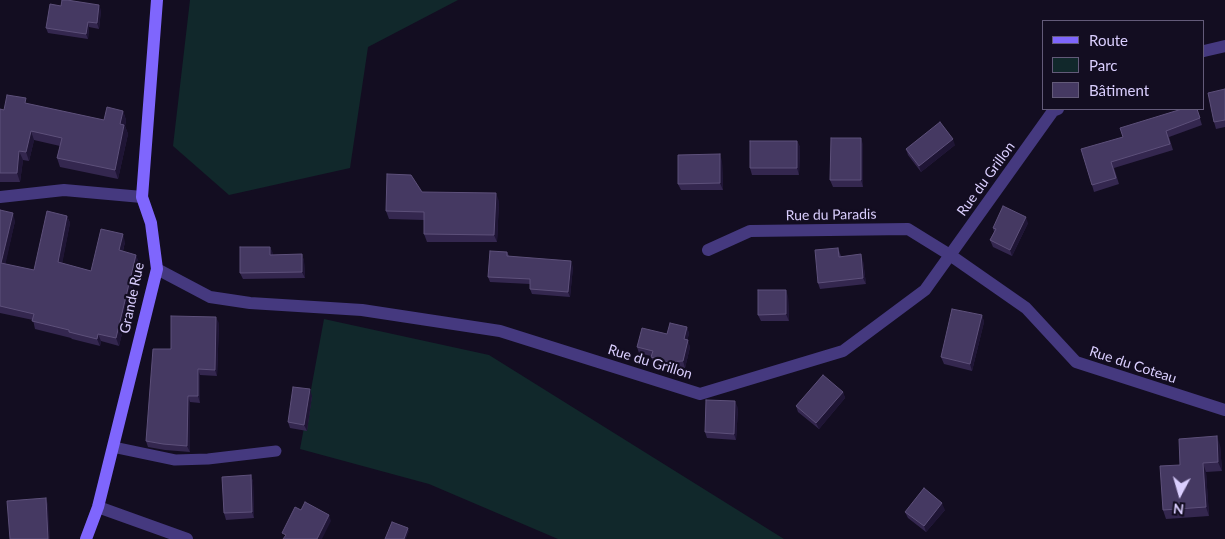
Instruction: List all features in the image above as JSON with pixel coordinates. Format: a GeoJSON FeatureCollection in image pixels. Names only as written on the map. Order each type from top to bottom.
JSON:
{"type":"FeatureCollection","features":[{"type":"Feature","properties":{"kind":"main road","name":"Grande Rue"},"geometry":{"type":"LineString","coordinates":[[86,539],[98,507],[157,268],[151,223],[142,197],[157,0]]}},
{"type":"Feature","properties":{"kind":"street"},"geometry":{"type":"LineString","coordinates":[[1205,51],[1225,46]]}},
{"type":"Feature","properties":{"kind":"street","name":"Rue du Grillon"},"geometry":{"type":"LineString","coordinates":[[157,268],[210,297],[250,303],[362,310],[500,331],[700,394],[843,352],[925,290],[1056,110]]}},
{"type":"Feature","properties":{"kind":"street"},"geometry":{"type":"LineString","coordinates":[[0,197],[64,190],[142,197]]}},
{"type":"Feature","properties":{"kind":"street","name":"Rue du Paradis"},"geometry":{"type":"LineString","coordinates":[[708,250],[750,231],[908,229],[950,255]]}},
{"type":"Feature","properties":{"kind":"street","name":"Rue du Coteau"},"geometry":{"type":"LineString","coordinates":[[950,255],[1026,308],[1076,362],[1225,410]]}},
{"type":"Feature","properties":{"kind":"street"},"geometry":{"type":"LineString","coordinates":[[98,507],[187,539]]}},
{"type":"Feature","properties":{"kind":"lane"},"geometry":{"type":"LineString","coordinates":[[113,447],[175,460],[276,451]]}},
{"type":"Feature","properties":{"kind":"green space"},"geometry":{"type":"Polygon","coordinates":[[[190,0],[458,0],[368,47],[350,168],[229,195],[173,146],[190,0]]]}},
{"type":"Feature","properties":{"kind":"green space"},"geometry":{"type":"Polygon","coordinates":[[[324,319],[489,355],[784,539],[558,539],[429,484],[300,449],[324,319]]]}},
{"type":"Feature","properties":{"kind":"building"},"geometry":{"type":"Polygon","coordinates":[[[62,0],[99,5],[97,23],[88,22],[86,34],[46,28],[50,4],[61,6],[62,0]]]}},
{"type":"Feature","properties":{"kind":"building"},"geometry":{"type":"Polygon","coordinates":[[[1225,89],[1225,120],[1214,122],[1208,93],[1225,89]]]}},
{"type":"Feature","properties":{"kind":"building"},"geometry":{"type":"Polygon","coordinates":[[[7,95],[26,98],[25,103],[104,120],[107,107],[123,111],[120,124],[124,125],[115,170],[57,158],[62,138],[31,131],[26,152],[19,151],[17,173],[0,173],[0,109],[4,110],[7,95]]]}},
{"type":"Feature","properties":{"kind":"building"},"geometry":{"type":"Polygon","coordinates":[[[1179,110],[1197,110],[1200,118],[1166,131],[1170,144],[1111,162],[1116,178],[1092,185],[1081,149],[1123,137],[1120,128],[1179,110]]]}},
{"type":"Feature","properties":{"kind":"building"},"geometry":{"type":"Polygon","coordinates":[[[940,122],[953,139],[919,166],[906,149],[940,122]]]}},
{"type":"Feature","properties":{"kind":"building"},"geometry":{"type":"Polygon","coordinates":[[[831,138],[861,138],[861,180],[830,180],[831,138]]]}},
{"type":"Feature","properties":{"kind":"building"},"geometry":{"type":"Polygon","coordinates":[[[750,141],[797,141],[797,168],[750,168],[750,141]]]}},
{"type":"Feature","properties":{"kind":"building"},"geometry":{"type":"Polygon","coordinates":[[[720,154],[720,183],[678,184],[678,155],[720,154]]]}},
{"type":"Feature","properties":{"kind":"building"},"geometry":{"type":"Polygon","coordinates":[[[387,174],[411,175],[422,192],[496,193],[494,235],[424,234],[424,212],[386,211],[387,174]]]}},
{"type":"Feature","properties":{"kind":"building"},"geometry":{"type":"Polygon","coordinates":[[[1003,206],[1026,217],[1010,250],[990,240],[996,229],[993,228],[1003,206]]]}},
{"type":"Feature","properties":{"kind":"building"},"geometry":{"type":"Polygon","coordinates":[[[0,210],[13,213],[1,263],[34,270],[47,211],[67,216],[58,262],[91,271],[101,229],[123,234],[119,250],[136,255],[116,338],[98,334],[97,339],[69,332],[69,330],[32,321],[34,314],[0,306],[0,210]]]}},
{"type":"Feature","properties":{"kind":"building"},"geometry":{"type":"Polygon","coordinates":[[[240,247],[270,247],[270,255],[302,254],[302,272],[240,273],[240,247]]]}},
{"type":"Feature","properties":{"kind":"building"},"geometry":{"type":"Polygon","coordinates":[[[838,248],[839,257],[861,254],[863,278],[818,283],[815,250],[838,248]]]}},
{"type":"Feature","properties":{"kind":"building"},"geometry":{"type":"Polygon","coordinates":[[[490,251],[507,252],[507,256],[571,261],[568,292],[530,289],[530,279],[488,277],[490,251]]]}},
{"type":"Feature","properties":{"kind":"building"},"geometry":{"type":"Polygon","coordinates":[[[758,290],[786,290],[786,314],[758,315],[758,290]]]}},
{"type":"Feature","properties":{"kind":"building"},"geometry":{"type":"Polygon","coordinates":[[[952,309],[982,315],[970,364],[941,357],[952,309]]]}},
{"type":"Feature","properties":{"kind":"building"},"geometry":{"type":"Polygon","coordinates":[[[171,316],[216,317],[215,370],[198,369],[198,396],[188,396],[187,446],[146,441],[153,349],[171,349],[171,316]]]}},
{"type":"Feature","properties":{"kind":"building"},"geometry":{"type":"Polygon","coordinates":[[[670,323],[687,327],[684,339],[688,340],[683,361],[666,362],[651,357],[653,351],[637,347],[642,328],[667,334],[670,323]]]}},
{"type":"Feature","properties":{"kind":"building"},"geometry":{"type":"Polygon","coordinates":[[[823,375],[843,392],[816,423],[796,406],[823,375]]]}},
{"type":"Feature","properties":{"kind":"building"},"geometry":{"type":"Polygon","coordinates":[[[293,387],[310,389],[304,425],[288,422],[293,387]]]}},
{"type":"Feature","properties":{"kind":"building"},"geometry":{"type":"Polygon","coordinates":[[[706,400],[735,401],[734,434],[705,432],[706,400]]]}},
{"type":"Feature","properties":{"kind":"building"},"geometry":{"type":"Polygon","coordinates":[[[1217,436],[1218,462],[1203,463],[1206,507],[1163,510],[1160,466],[1180,465],[1179,439],[1217,436]]]}},
{"type":"Feature","properties":{"kind":"building"},"geometry":{"type":"Polygon","coordinates":[[[251,475],[252,512],[224,513],[222,477],[251,475]]]}},
{"type":"Feature","properties":{"kind":"building"},"geometry":{"type":"Polygon","coordinates":[[[924,488],[942,503],[924,526],[905,512],[924,488]]]}},
{"type":"Feature","properties":{"kind":"building"},"geometry":{"type":"Polygon","coordinates":[[[46,498],[48,539],[10,539],[7,501],[46,498]]]}},
{"type":"Feature","properties":{"kind":"building"},"geometry":{"type":"Polygon","coordinates":[[[305,502],[329,515],[317,539],[283,539],[286,535],[282,533],[295,507],[301,510],[305,502]]]}},
{"type":"Feature","properties":{"kind":"building"},"geometry":{"type":"Polygon","coordinates":[[[392,522],[408,528],[404,539],[385,539],[392,522]]]}}]}
